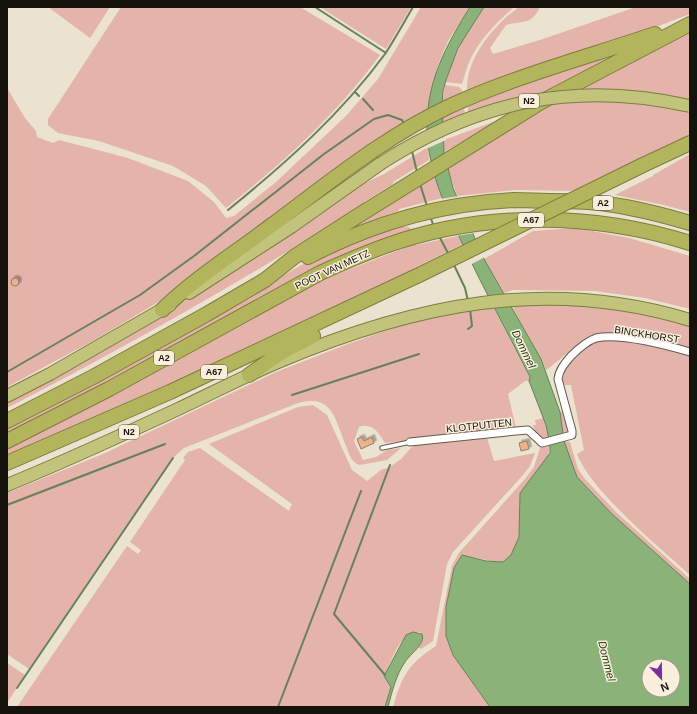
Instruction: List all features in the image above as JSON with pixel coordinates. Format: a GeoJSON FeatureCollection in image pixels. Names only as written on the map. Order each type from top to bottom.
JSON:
{"type":"FeatureCollection","features":[{"type":"Feature","properties":{"kind":"highway"},"geometry":{"type":"LineString","coordinates":[[162,310],[183,290],[224,261],[331,179],[388,140],[434,114],[489,90],[529,75],[690,24]]}},
{"type":"Feature","properties":{"kind":"highway"},"geometry":{"type":"LineString","coordinates":[[265,280],[294,257],[492,132],[575,83],[690,24]]}},
{"type":"Feature","properties":{"kind":"highway","name":"N2"},"geometry":{"type":"LineString","coordinates":[[7,396],[71,362],[162,310],[291,227],[406,147],[450,125],[478,114],[526,102],[568,96],[603,95],[650,99],[690,106]]}},
{"type":"Feature","properties":{"kind":"highway","name":"A67"},"geometry":{"type":"LineString","coordinates":[[7,463],[170,392],[419,275],[690,143]]}},
{"type":"Feature","properties":{"kind":"highway","name":"POOT VAN METZ"},"geometry":{"type":"LineString","coordinates":[[265,280],[336,243],[406,218],[457,207],[514,200],[583,201],[659,214],[690,222]]}},
{"type":"Feature","properties":{"kind":"highway","name":"POOT VAN METZ"},"geometry":{"type":"LineString","coordinates":[[7,441],[109,389],[320,273],[356,257],[415,236],[461,227],[521,221],[566,219],[604,223],[657,234],[690,243]]}},
{"type":"Feature","properties":{"kind":"highway","name":"N2"},"geometry":{"type":"LineString","coordinates":[[249,375],[282,352],[391,294],[419,275]]}},
{"type":"Feature","properties":{"kind":"highway","name":"A2"},"geometry":{"type":"LineString","coordinates":[[7,421],[151,346],[265,280]]}},
{"type":"Feature","properties":{"kind":"highway","name":"N2"},"geometry":{"type":"LineString","coordinates":[[7,485],[119,436],[283,360],[386,322],[439,309],[520,299],[575,299],[616,302],[690,320]]}},
{"type":"Feature","properties":{"kind":"street","name":"BINCKHORST"},"geometry":{"type":"LineString","coordinates":[[570,436],[558,379],[565,362],[578,350],[595,339],[614,337],[650,342],[690,352]]}},
{"type":"Feature","properties":{"kind":"street","name":"KLOTPUTTEN"},"geometry":{"type":"LineString","coordinates":[[410,442],[528,430],[542,443],[570,436]]}},
{"type":"Feature","properties":{"kind":"lane","name":"KLOTPUTTEN"},"geometry":{"type":"LineString","coordinates":[[382,448],[410,442]]}},
{"type":"Feature","properties":{"kind":"shaded area"},"geometry":{"type":"Polygon","coordinates":[[[48,7],[110,7],[90,38],[48,7]]]}},
{"type":"Feature","properties":{"kind":"shaded area"},"geometry":{"type":"Polygon","coordinates":[[[121,7],[300,7],[380,55],[345,98],[308,137],[269,173],[226,208],[206,186],[173,166],[99,141],[58,133],[48,125],[48,119],[121,7]]]}},
{"type":"Feature","properties":{"kind":"shaded area"},"geometry":{"type":"Polygon","coordinates":[[[320,7],[411,7],[386,49],[320,7]]]}},
{"type":"Feature","properties":{"kind":"shaded area"},"geometry":{"type":"Polygon","coordinates":[[[421,7],[470,7],[448,41],[438,65],[428,109],[384,135],[221,259],[160,301],[98,338],[7,387],[7,88],[25,118],[36,131],[37,137],[53,143],[59,140],[128,158],[188,181],[214,202],[226,218],[234,216],[276,182],[346,116],[378,79],[421,7]]]}},
{"type":"Feature","properties":{"kind":"shaded area"},"geometry":{"type":"Polygon","coordinates":[[[484,7],[514,7],[495,25],[474,52],[462,84],[445,82],[458,48],[484,7]]]}},
{"type":"Feature","properties":{"kind":"shaded area"},"geometry":{"type":"Polygon","coordinates":[[[519,7],[540,7],[537,13],[530,20],[506,25],[490,48],[493,54],[543,39],[636,7],[690,7],[690,14],[585,54],[467,93],[471,68],[482,44],[509,15],[519,7]]]}},
{"type":"Feature","properties":{"kind":"shaded area"},"geometry":{"type":"Polygon","coordinates":[[[690,29],[690,135],[575,191],[516,190],[457,196],[447,167],[526,116],[690,29]]]}},
{"type":"Feature","properties":{"kind":"shaded area"},"geometry":{"type":"Polygon","coordinates":[[[640,44],[547,93],[497,103],[468,112],[468,107],[495,95],[495,93],[640,44]]]}},
{"type":"Feature","properties":{"kind":"shaded area"},"geometry":{"type":"Polygon","coordinates":[[[445,85],[459,87],[462,90],[463,95],[442,105],[445,85]]]}},
{"type":"Feature","properties":{"kind":"shaded area"},"geometry":{"type":"Polygon","coordinates":[[[464,109],[465,113],[443,122],[442,118],[464,109]]]}},
{"type":"Feature","properties":{"kind":"shaded area"},"geometry":{"type":"Polygon","coordinates":[[[501,119],[444,152],[444,140],[501,119]]]}},
{"type":"Feature","properties":{"kind":"shaded area"},"geometry":{"type":"Polygon","coordinates":[[[428,147],[429,160],[393,182],[393,184],[364,202],[364,204],[277,258],[98,360],[7,408],[7,400],[142,327],[197,293],[354,188],[384,174],[428,147]]]}},
{"type":"Feature","properties":{"kind":"shaded area"},"geometry":{"type":"Polygon","coordinates":[[[690,154],[690,212],[615,195],[653,176],[690,154]]]}},
{"type":"Feature","properties":{"kind":"shaded area"},"geometry":{"type":"Polygon","coordinates":[[[434,175],[442,198],[399,209],[399,211],[338,233],[434,175]]]}},
{"type":"Feature","properties":{"kind":"shaded area"},"geometry":{"type":"Polygon","coordinates":[[[390,226],[409,227],[411,230],[318,268],[106,383],[7,434],[7,428],[63,400],[314,258],[390,226]]]}},
{"type":"Feature","properties":{"kind":"shaded area"},"geometry":{"type":"Polygon","coordinates":[[[576,228],[629,238],[690,256],[690,309],[645,298],[595,291],[513,290],[504,293],[484,259],[533,231],[576,228]]]}},
{"type":"Feature","properties":{"kind":"shaded area"},"geometry":{"type":"Polygon","coordinates":[[[458,236],[463,244],[414,268],[415,271],[168,388],[7,458],[7,449],[111,395],[324,279],[415,244],[458,236]]]}},
{"type":"Feature","properties":{"kind":"shaded area"},"geometry":{"type":"Polygon","coordinates":[[[571,304],[616,307],[690,325],[690,349],[627,334],[602,333],[586,339],[546,370],[512,305],[571,304]]]}},
{"type":"Feature","properties":{"kind":"shaded area"},"geometry":{"type":"Polygon","coordinates":[[[493,307],[530,378],[529,381],[525,381],[508,394],[516,428],[385,443],[375,429],[368,426],[359,427],[354,441],[363,460],[376,457],[387,450],[401,448],[387,460],[359,465],[354,462],[350,456],[332,412],[319,402],[310,401],[298,403],[184,448],[175,456],[131,518],[29,669],[7,654],[7,493],[103,454],[276,372],[348,344],[402,325],[441,315],[493,307]]]}},
{"type":"Feature","properties":{"kind":"shaded area"},"geometry":{"type":"Polygon","coordinates":[[[616,339],[673,350],[690,355],[690,575],[627,518],[596,485],[577,454],[584,450],[571,385],[565,385],[561,382],[562,376],[573,357],[584,347],[599,340],[616,339]]]}},
{"type":"Feature","properties":{"kind":"shaded area"},"geometry":{"type":"Polygon","coordinates":[[[313,405],[327,415],[352,470],[367,481],[381,470],[390,467],[401,459],[411,448],[416,445],[487,438],[494,461],[535,453],[530,466],[523,475],[453,552],[447,564],[433,641],[421,649],[418,647],[421,644],[422,634],[420,632],[407,636],[402,641],[384,676],[391,687],[385,707],[17,707],[127,546],[138,554],[141,550],[130,542],[185,460],[183,458],[188,452],[200,448],[289,511],[292,504],[209,444],[298,407],[313,405]]]}},
{"type":"Feature","properties":{"kind":"shaded area"},"geometry":{"type":"Polygon","coordinates":[[[565,411],[569,431],[568,434],[562,435],[560,412],[565,411]]]}},
{"type":"Feature","properties":{"kind":"shaded area"},"geometry":{"type":"Polygon","coordinates":[[[544,418],[549,440],[542,440],[534,429],[533,425],[536,425],[535,420],[544,418]]]}},
{"type":"Feature","properties":{"kind":"shaded area"},"geometry":{"type":"Polygon","coordinates":[[[564,441],[570,442],[578,469],[585,479],[616,512],[690,579],[690,584],[612,514],[582,484],[577,477],[564,441]]]}},
{"type":"Feature","properties":{"kind":"shaded area"},"geometry":{"type":"Polygon","coordinates":[[[550,444],[548,457],[520,493],[519,537],[511,555],[503,562],[496,562],[462,555],[454,568],[446,607],[446,636],[453,655],[490,707],[393,707],[407,672],[412,665],[436,646],[452,566],[458,554],[525,479],[534,467],[540,448],[550,444]]]}},
{"type":"Feature","properties":{"kind":"shaded area"},"geometry":{"type":"Polygon","coordinates":[[[7,663],[25,675],[7,703],[7,663]]]}},
{"type":"Feature","properties":{"kind":"water","name":"Dommel"},"geometry":{"type":"Polygon","coordinates":[[[470,7],[484,7],[458,48],[443,91],[442,104],[444,152],[453,188],[484,259],[541,359],[560,412],[564,441],[577,477],[612,514],[690,584],[690,707],[490,707],[453,655],[446,636],[446,607],[454,568],[462,555],[486,561],[503,562],[511,555],[519,537],[520,493],[550,453],[546,425],[529,381],[530,377],[479,278],[456,229],[442,196],[431,162],[427,127],[430,95],[438,68],[449,43],[470,7]]]}},
{"type":"Feature","properties":{"kind":"water"},"geometry":{"type":"Polygon","coordinates":[[[413,632],[422,634],[422,641],[417,649],[407,659],[399,672],[388,707],[385,707],[391,687],[384,676],[406,635],[413,632]]]}},
{"type":"Feature","properties":{"kind":"pier"},"geometry":{"type":"Polygon","coordinates":[[[445,122],[446,140],[426,149],[425,131],[445,122]]]}},
{"type":"Feature","properties":{"kind":"pier"},"geometry":{"type":"Polygon","coordinates":[[[459,196],[475,233],[456,236],[440,199],[459,196]]]}},
{"type":"Feature","properties":{"kind":"pier"},"geometry":{"type":"Polygon","coordinates":[[[477,239],[485,257],[470,265],[462,247],[477,239]]]}},
{"type":"Feature","properties":{"kind":"building"},"geometry":{"type":"Polygon","coordinates":[[[13,278],[17,278],[19,282],[17,286],[13,286],[11,284],[11,280],[13,278]]]}},
{"type":"Feature","properties":{"kind":"building"},"geometry":{"type":"Polygon","coordinates":[[[362,437],[364,441],[372,437],[374,443],[361,449],[357,439],[362,437]]]}},
{"type":"Feature","properties":{"kind":"building"},"geometry":{"type":"Polygon","coordinates":[[[527,441],[529,449],[521,451],[519,443],[527,441]]]}},
{"type":"Feature","properties":{"kind":"waterway"},"geometry":{"type":"LineString","coordinates":[[315,7],[386,53]]}},
{"type":"Feature","properties":{"kind":"waterway"},"geometry":{"type":"LineString","coordinates":[[228,210],[292,156],[350,97],[385,54],[413,7]]}},
{"type":"Feature","properties":{"kind":"waterway"},"geometry":{"type":"LineString","coordinates":[[355,92],[359,96]]}},
{"type":"Feature","properties":{"kind":"waterway"},"geometry":{"type":"LineString","coordinates":[[363,99],[373,110]]}},
{"type":"Feature","properties":{"kind":"waterway"},"geometry":{"type":"LineString","coordinates":[[7,372],[140,295],[194,256],[324,154],[374,119],[388,115],[402,120],[404,124]]}},
{"type":"Feature","properties":{"kind":"waterway"},"geometry":{"type":"LineString","coordinates":[[412,151],[417,172]]}},
{"type":"Feature","properties":{"kind":"waterway"},"geometry":{"type":"LineString","coordinates":[[420,184],[427,206]]}},
{"type":"Feature","properties":{"kind":"waterway"},"geometry":{"type":"LineString","coordinates":[[430,216],[434,227]]}},
{"type":"Feature","properties":{"kind":"waterway"},"geometry":{"type":"LineString","coordinates":[[439,236],[449,255]]}},
{"type":"Feature","properties":{"kind":"waterway"},"geometry":{"type":"LineString","coordinates":[[454,265],[465,288],[468,301]]}},
{"type":"Feature","properties":{"kind":"waterway"},"geometry":{"type":"LineString","coordinates":[[468,329],[472,326],[470,309]]}},
{"type":"Feature","properties":{"kind":"waterway"},"geometry":{"type":"LineString","coordinates":[[292,395],[419,354]]}},
{"type":"Feature","properties":{"kind":"waterway"},"geometry":{"type":"LineString","coordinates":[[7,505],[165,444]]}},
{"type":"Feature","properties":{"kind":"waterway"},"geometry":{"type":"LineString","coordinates":[[17,688],[173,458]]}},
{"type":"Feature","properties":{"kind":"waterway"},"geometry":{"type":"LineString","coordinates":[[385,675],[334,614],[390,465]]}},
{"type":"Feature","properties":{"kind":"waterway"},"geometry":{"type":"LineString","coordinates":[[278,707],[361,491]]}}]}
